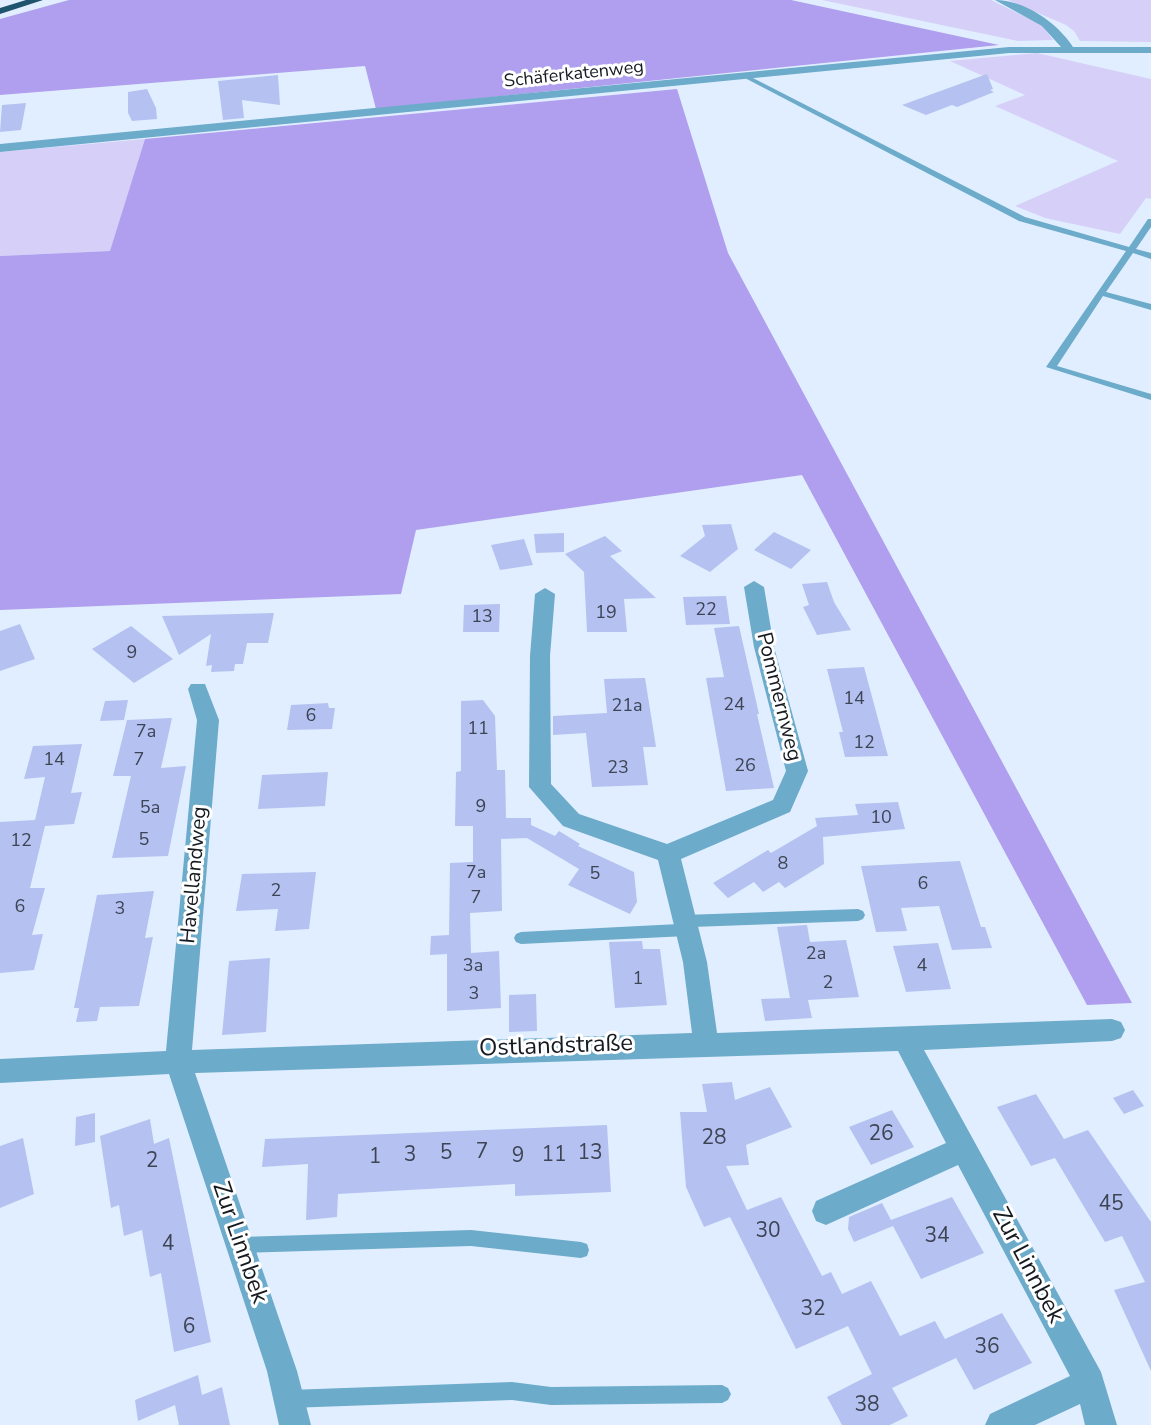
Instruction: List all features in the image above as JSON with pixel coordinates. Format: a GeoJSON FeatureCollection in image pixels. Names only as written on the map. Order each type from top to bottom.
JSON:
{"type":"FeatureCollection","features":[{"type":"Feature","properties":{"kind":"highway"},"geometry":{"type":"LineString","coordinates":[[29,0],[0,10],[38,0]]}},
{"type":"Feature","properties":{"kind":"street"},"geometry":{"type":"LineString","coordinates":[[999,0],[1050,24],[1060,32],[1068,48]]}},
{"type":"Feature","properties":{"kind":"street","name":"Schäferkatenweg"},"geometry":{"type":"LineString","coordinates":[[0,148],[1009,50],[1151,50]]}},
{"type":"Feature","properties":{"kind":"street","name":"Pommernweg"},"geometry":{"type":"LineString","coordinates":[[668,854],[782,806],[797,771],[764,647],[754,587]]}},
{"type":"Feature","properties":{"kind":"street"},"geometry":{"type":"LineString","coordinates":[[545,594],[540,656],[540,787],[571,820],[668,854],[695,962],[706,1043]]}},
{"type":"Feature","properties":{"kind":"street","name":"Havellandweg"},"geometry":{"type":"LineString","coordinates":[[178,1063],[208,720],[198,689]]}},
{"type":"Feature","properties":{"kind":"street","name":"Ostlandstraße"},"geometry":{"type":"LineString","coordinates":[[0,1071],[335,1054],[905,1039],[1112,1030]]}},
{"type":"Feature","properties":{"kind":"street","name":"Zur Linnbek"},"geometry":{"type":"LineString","coordinates":[[905,1039],[1090,1383],[1101,1425]]}},
{"type":"Feature","properties":{"kind":"street","name":"Zur Linnbek"},"geometry":{"type":"LineString","coordinates":[[178,1063],[240,1245],[292,1412]]}},
{"type":"Feature","properties":{"kind":"street"},"geometry":{"type":"LineString","coordinates":[[826,1211],[964,1149]]}},
{"type":"Feature","properties":{"kind":"street"},"geometry":{"type":"LineString","coordinates":[[1001,1425],[1090,1383]]}},
{"type":"Feature","properties":{"kind":"lane"},"geometry":{"type":"LineString","coordinates":[[745,76],[1022,219],[1151,256]]}},
{"type":"Feature","properties":{"kind":"lane"},"geometry":{"type":"LineString","coordinates":[[1151,221],[1051,367],[1151,397]]}},
{"type":"Feature","properties":{"kind":"lane"},"geometry":{"type":"LineString","coordinates":[[1101,293],[1151,307]]}},
{"type":"Feature","properties":{"kind":"lane"},"geometry":{"type":"LineString","coordinates":[[521,938],[858,915]]}},
{"type":"Feature","properties":{"kind":"lane"},"geometry":{"type":"LineString","coordinates":[[240,1245],[471,1238],[580,1250]]}},
{"type":"Feature","properties":{"kind":"lane"},"geometry":{"type":"LineString","coordinates":[[292,1412],[512,1391],[551,1396],[722,1394]]}},
{"type":"Feature","properties":{"kind":"shaded area"},"geometry":{"type":"Polygon","coordinates":[[[69,0],[791,0],[999,45],[376,109],[365,66],[0,95],[0,19],[69,0]]]}},
{"type":"Feature","properties":{"kind":"shaded area"},"geometry":{"type":"Polygon","coordinates":[[[822,0],[991,0],[1042,25],[1053,40],[1018,41],[822,0]]]}},
{"type":"Feature","properties":{"kind":"shaded area"},"geometry":{"type":"Polygon","coordinates":[[[1008,0],[1151,0],[1151,42],[1080,41],[1066,25],[1008,0]]]}},
{"type":"Feature","properties":{"kind":"shaded area"},"geometry":{"type":"Polygon","coordinates":[[[1037,53],[1151,79],[1151,199],[1146,198],[1120,234],[1045,218],[1015,206],[1118,161],[995,106],[1025,95],[950,61],[1037,53]]]}},
{"type":"Feature","properties":{"kind":"shaded area"},"geometry":{"type":"Polygon","coordinates":[[[677,89],[728,253],[1132,1003],[1087,1005],[802,475],[416,530],[401,594],[0,610],[0,256],[110,251],[145,139],[677,89]]]}},
{"type":"Feature","properties":{"kind":"shaded area"},"geometry":{"type":"Polygon","coordinates":[[[145,139],[111,251],[0,256],[0,152],[145,139]]]}},
{"type":"Feature","properties":{"kind":"building"},"geometry":{"type":"Polygon","coordinates":[[[987,74],[993,89],[990,90],[994,92],[957,107],[952,105],[926,115],[902,105],[987,74]]]}},
{"type":"Feature","properties":{"kind":"building"},"geometry":{"type":"Polygon","coordinates":[[[278,75],[280,105],[242,100],[244,118],[223,120],[218,81],[278,75]]]}},
{"type":"Feature","properties":{"kind":"building"},"geometry":{"type":"Polygon","coordinates":[[[147,89],[156,108],[157,119],[132,121],[128,113],[128,92],[147,89]]]}},
{"type":"Feature","properties":{"kind":"building"},"geometry":{"type":"Polygon","coordinates":[[[26,103],[21,130],[0,132],[2,105],[26,103]]]}},
{"type":"Feature","properties":{"kind":"building"},"geometry":{"type":"Polygon","coordinates":[[[731,524],[738,549],[710,572],[680,556],[705,536],[702,525],[731,524]]]}},
{"type":"Feature","properties":{"kind":"building"},"geometry":{"type":"Polygon","coordinates":[[[774,532],[811,550],[791,569],[754,550],[774,532]]]}},
{"type":"Feature","properties":{"kind":"building"},"geometry":{"type":"Polygon","coordinates":[[[564,533],[564,552],[536,553],[534,534],[564,533]]]}},
{"type":"Feature","properties":{"kind":"building"},"geometry":{"type":"Polygon","coordinates":[[[605,536],[622,551],[610,556],[656,598],[624,599],[627,632],[587,632],[584,572],[565,554],[605,536]]]}},
{"type":"Feature","properties":{"kind":"building"},"geometry":{"type":"Polygon","coordinates":[[[524,539],[533,565],[500,570],[491,545],[524,539]]]}},
{"type":"Feature","properties":{"kind":"building"},"geometry":{"type":"Polygon","coordinates":[[[827,582],[834,602],[851,630],[817,635],[803,607],[809,605],[802,584],[827,582]]]}},
{"type":"Feature","properties":{"kind":"building"},"geometry":{"type":"Polygon","coordinates":[[[726,596],[730,624],[686,625],[683,597],[726,596]]]}},
{"type":"Feature","properties":{"kind":"building"},"geometry":{"type":"Polygon","coordinates":[[[500,604],[499,632],[463,632],[464,605],[500,604]]]}},
{"type":"Feature","properties":{"kind":"building"},"geometry":{"type":"Polygon","coordinates":[[[274,613],[268,643],[247,643],[243,664],[235,664],[234,671],[211,672],[212,665],[206,666],[211,634],[179,655],[162,616],[274,613]]]}},
{"type":"Feature","properties":{"kind":"building"},"geometry":{"type":"Polygon","coordinates":[[[20,624],[35,659],[0,671],[0,631],[20,624]]]}},
{"type":"Feature","properties":{"kind":"building"},"geometry":{"type":"Polygon","coordinates":[[[131,626],[173,659],[134,683],[92,649],[131,626]]]}},
{"type":"Feature","properties":{"kind":"building"},"geometry":{"type":"Polygon","coordinates":[[[739,626],[774,788],[726,791],[706,678],[724,677],[714,628],[739,626]]]}},
{"type":"Feature","properties":{"kind":"building"},"geometry":{"type":"Polygon","coordinates":[[[864,667],[888,756],[845,757],[839,732],[843,732],[827,669],[864,667]]]}},
{"type":"Feature","properties":{"kind":"building"},"geometry":{"type":"Polygon","coordinates":[[[645,678],[656,747],[643,747],[648,785],[592,787],[586,733],[553,735],[553,716],[607,713],[604,679],[645,678]]]}},
{"type":"Feature","properties":{"kind":"building"},"geometry":{"type":"Polygon","coordinates":[[[128,700],[124,720],[100,721],[105,701],[128,700]]]}},
{"type":"Feature","properties":{"kind":"building"},"geometry":{"type":"Polygon","coordinates":[[[483,700],[495,716],[497,770],[505,770],[506,818],[531,818],[531,825],[555,836],[559,831],[580,844],[578,846],[634,872],[637,902],[630,914],[568,885],[579,869],[527,838],[501,839],[502,911],[470,913],[471,953],[499,951],[501,1008],[447,1011],[447,954],[430,955],[431,936],[449,935],[450,863],[473,862],[473,826],[455,826],[456,772],[461,771],[461,701],[483,700]]]}},
{"type":"Feature","properties":{"kind":"building"},"geometry":{"type":"Polygon","coordinates":[[[328,703],[329,708],[335,708],[332,729],[287,730],[291,705],[328,703]]]}},
{"type":"Feature","properties":{"kind":"building"},"geometry":{"type":"Polygon","coordinates":[[[172,718],[161,768],[186,766],[168,856],[112,858],[131,776],[113,776],[127,720],[172,718]]]}},
{"type":"Feature","properties":{"kind":"building"},"geometry":{"type":"Polygon","coordinates":[[[82,744],[71,793],[82,792],[74,824],[45,826],[30,888],[45,888],[32,935],[43,934],[34,970],[0,973],[0,822],[35,820],[45,777],[24,779],[33,746],[82,744]]]}},
{"type":"Feature","properties":{"kind":"building"},"geometry":{"type":"Polygon","coordinates":[[[328,772],[325,806],[258,809],[262,775],[328,772]]]}},
{"type":"Feature","properties":{"kind":"building"},"geometry":{"type":"Polygon","coordinates":[[[898,802],[905,829],[823,837],[824,864],[785,888],[779,882],[763,892],[754,882],[728,898],[713,883],[768,850],[771,853],[817,826],[815,818],[858,815],[855,804],[898,802]]]}},
{"type":"Feature","properties":{"kind":"building"},"geometry":{"type":"Polygon","coordinates":[[[960,861],[981,927],[985,927],[992,948],[952,950],[939,906],[901,908],[907,931],[876,932],[861,866],[960,861]]]}},
{"type":"Feature","properties":{"kind":"building"},"geometry":{"type":"Polygon","coordinates":[[[316,872],[309,929],[275,931],[278,909],[236,911],[242,874],[316,872]]]}},
{"type":"Feature","properties":{"kind":"building"},"geometry":{"type":"Polygon","coordinates":[[[154,891],[145,938],[153,937],[139,1006],[100,1007],[97,1021],[76,1022],[79,1008],[74,1008],[97,895],[154,891]]]}},
{"type":"Feature","properties":{"kind":"building"},"geometry":{"type":"Polygon","coordinates":[[[807,925],[810,942],[846,940],[859,997],[808,1000],[812,1018],[765,1021],[761,999],[790,998],[777,927],[807,925]]]}},
{"type":"Feature","properties":{"kind":"building"},"geometry":{"type":"Polygon","coordinates":[[[642,941],[643,949],[660,949],[667,1005],[615,1008],[609,942],[642,941]]]}},
{"type":"Feature","properties":{"kind":"building"},"geometry":{"type":"Polygon","coordinates":[[[938,943],[951,989],[906,992],[893,946],[938,943]]]}},
{"type":"Feature","properties":{"kind":"building"},"geometry":{"type":"Polygon","coordinates":[[[270,958],[266,1032],[222,1035],[229,961],[270,958]]]}},
{"type":"Feature","properties":{"kind":"building"},"geometry":{"type":"Polygon","coordinates":[[[536,994],[537,1031],[509,1032],[509,995],[536,994]]]}},
{"type":"Feature","properties":{"kind":"building"},"geometry":{"type":"Polygon","coordinates":[[[732,1082],[735,1100],[770,1087],[792,1127],[746,1145],[749,1165],[726,1166],[747,1210],[781,1197],[822,1276],[831,1272],[842,1294],[871,1281],[900,1336],[935,1321],[945,1339],[1002,1313],[1032,1363],[974,1390],[956,1358],[892,1388],[908,1416],[890,1425],[842,1425],[827,1397],[872,1374],[848,1326],[796,1349],[730,1217],[704,1227],[686,1187],[680,1112],[707,1112],[702,1084],[732,1082]]]}},
{"type":"Feature","properties":{"kind":"building"},"geometry":{"type":"Polygon","coordinates":[[[1133,1090],[1144,1106],[1124,1114],[1113,1098],[1133,1090]]]}},
{"type":"Feature","properties":{"kind":"building"},"geometry":{"type":"Polygon","coordinates":[[[1036,1094],[1064,1139],[1088,1130],[1151,1222],[1151,1371],[1114,1290],[1145,1282],[1122,1236],[1105,1242],[1055,1158],[1031,1166],[997,1107],[1036,1094]]]}},
{"type":"Feature","properties":{"kind":"building"},"geometry":{"type":"Polygon","coordinates":[[[892,1110],[914,1147],[871,1165],[849,1127],[892,1110]]]}},
{"type":"Feature","properties":{"kind":"building"},"geometry":{"type":"Polygon","coordinates":[[[95,1113],[95,1142],[75,1146],[76,1117],[95,1113]]]}},
{"type":"Feature","properties":{"kind":"building"},"geometry":{"type":"Polygon","coordinates":[[[150,1119],[154,1144],[169,1138],[211,1342],[174,1352],[161,1273],[150,1277],[142,1230],[124,1236],[119,1205],[111,1208],[100,1136],[150,1119]]]}},
{"type":"Feature","properties":{"kind":"building"},"geometry":{"type":"Polygon","coordinates":[[[607,1125],[611,1192],[515,1196],[515,1184],[338,1194],[337,1217],[306,1220],[308,1164],[262,1167],[265,1139],[607,1125]]]}},
{"type":"Feature","properties":{"kind":"building"},"geometry":{"type":"Polygon","coordinates":[[[23,1138],[34,1194],[0,1208],[0,1146],[23,1138]]]}},
{"type":"Feature","properties":{"kind":"building"},"geometry":{"type":"Polygon","coordinates":[[[952,1197],[984,1253],[921,1279],[893,1226],[854,1242],[848,1229],[849,1217],[882,1203],[891,1220],[952,1197]]]}},
{"type":"Feature","properties":{"kind":"building"},"geometry":{"type":"Polygon","coordinates":[[[198,1375],[202,1395],[222,1387],[230,1425],[179,1425],[175,1405],[138,1421],[135,1400],[198,1375]]]}}]}
